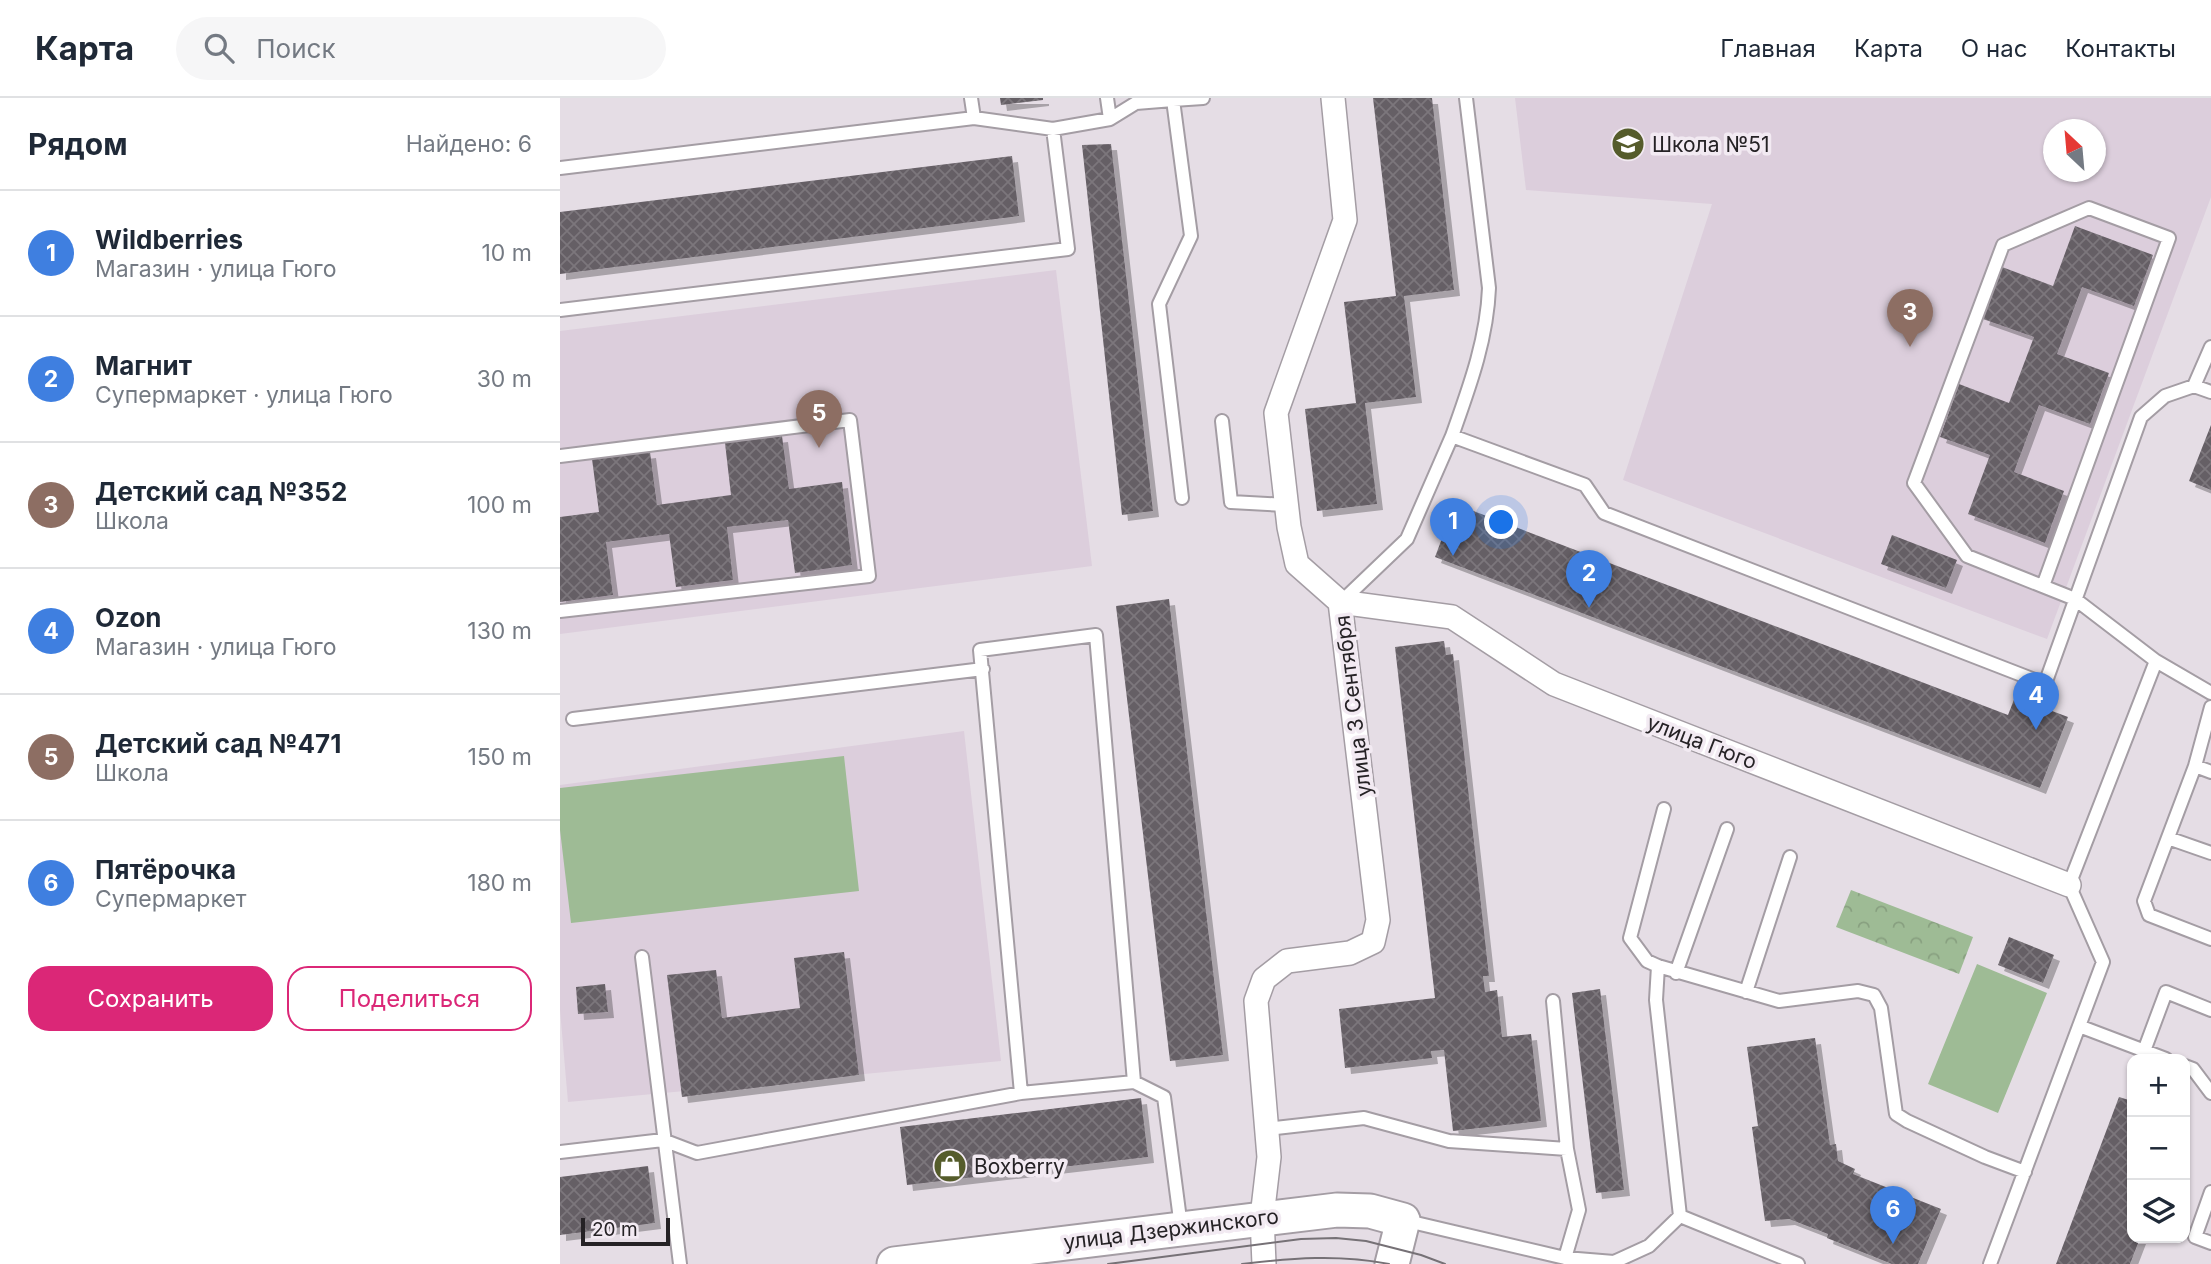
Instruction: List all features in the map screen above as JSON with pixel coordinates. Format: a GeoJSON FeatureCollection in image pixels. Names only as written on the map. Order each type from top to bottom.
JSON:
{"type":"FeatureCollection","features":[{"type":"Feature","properties":{"kind":"main road","name":"улица Дзержинского"},"geometry":{"type":"LineString","coordinates":[[894,1264],[1262,1217],[1337,1210],[1370,1211],[1403,1220]]}},
{"type":"Feature","properties":{"kind":"main road"},"geometry":{"type":"LineString","coordinates":[[1392,1264],[1403,1220]]}},
{"type":"Feature","properties":{"kind":"street","name":"улица 3 Сентября"},"geometry":{"type":"LineString","coordinates":[[1264,1264],[1262,1217],[1269,1157],[1256,1001],[1264,979],[1287,961],[1350,953],[1373,942],[1378,920],[1340,602],[1297,564],[1286,505],[1276,413],[1345,220],[1333,98]]}},
{"type":"Feature","properties":{"kind":"street","name":"улица Гюго"},"geometry":{"type":"LineString","coordinates":[[1340,602],[1452,617],[1554,684],[2069,885]]}},
{"type":"Feature","properties":{"kind":"lane"},"geometry":{"type":"LineString","coordinates":[[971,98],[974,118]]}},
{"type":"Feature","properties":{"kind":"lane"},"geometry":{"type":"LineString","coordinates":[[1107,98],[1110,119]]}},
{"type":"Feature","properties":{"kind":"lane"},"geometry":{"type":"LineString","coordinates":[[560,168],[974,118],[1054,129],[1110,119],[1136,103],[1203,98]]}},
{"type":"Feature","properties":{"kind":"lane"},"geometry":{"type":"LineString","coordinates":[[1340,602],[1407,539],[1452,436],[1475,369],[1488,316],[1489,288],[1466,98]]}},
{"type":"Feature","properties":{"kind":"lane"},"geometry":{"type":"LineString","coordinates":[[1173,100],[1191,236],[1159,304],[1182,498]]}},
{"type":"Feature","properties":{"kind":"lane"},"geometry":{"type":"LineString","coordinates":[[560,310],[1068,248],[1054,129]]}},
{"type":"Feature","properties":{"kind":"lane"},"geometry":{"type":"LineString","coordinates":[[2043,586],[2169,238],[2089,208],[2003,245],[1914,483],[1967,556],[2075,599],[2156,661],[2211,693]]}},
{"type":"Feature","properties":{"kind":"lane"},"geometry":{"type":"LineString","coordinates":[[2194,386],[2211,347]]}},
{"type":"Feature","properties":{"kind":"lane"},"geometry":{"type":"LineString","coordinates":[[1452,436],[1585,485],[1604,513],[2045,684],[2141,417],[2165,396],[2194,386],[2211,392]]}},
{"type":"Feature","properties":{"kind":"lane"},"geometry":{"type":"LineString","coordinates":[[560,456],[850,420],[869,576],[560,611]]}},
{"type":"Feature","properties":{"kind":"lane"},"geometry":{"type":"LineString","coordinates":[[1222,421],[1231,502],[1286,505]]}},
{"type":"Feature","properties":{"kind":"lane"},"geometry":{"type":"LineString","coordinates":[[1021,1093],[980,650],[1096,635],[1135,1082]]}},
{"type":"Feature","properties":{"kind":"lane"},"geometry":{"type":"LineString","coordinates":[[1990,1264],[2103,962],[2069,885],[2156,661]]}},
{"type":"Feature","properties":{"kind":"lane"},"geometry":{"type":"LineString","coordinates":[[573,719],[983,669]]}},
{"type":"Feature","properties":{"kind":"lane"},"geometry":{"type":"LineString","coordinates":[[2211,706],[2194,765],[2144,901],[2149,915],[2211,939]]}},
{"type":"Feature","properties":{"kind":"lane"},"geometry":{"type":"LineString","coordinates":[[2194,765],[2211,772]]}},
{"type":"Feature","properties":{"kind":"lane"},"geometry":{"type":"LineString","coordinates":[[1664,809],[1630,938],[1647,961],[1676,973],[1779,1001],[1858,991],[1874,995],[1881,1008],[1896,1114],[1974,1152],[2025,1172]]}},
{"type":"Feature","properties":{"kind":"lane"},"geometry":{"type":"LineString","coordinates":[[1676,973],[1727,829]]}},
{"type":"Feature","properties":{"kind":"lane"},"geometry":{"type":"LineString","coordinates":[[2168,838],[2211,853]]}},
{"type":"Feature","properties":{"kind":"lane"},"geometry":{"type":"LineString","coordinates":[[1746,992],[1790,857]]}},
{"type":"Feature","properties":{"kind":"lane"},"geometry":{"type":"LineString","coordinates":[[642,957],[680,1264]]}},
{"type":"Feature","properties":{"kind":"lane"},"geometry":{"type":"LineString","coordinates":[[1658,966],[1656,1000],[1680,1216]]}},
{"type":"Feature","properties":{"kind":"lane"},"geometry":{"type":"LineString","coordinates":[[2144,1051],[2166,992],[2211,1010]]}},
{"type":"Feature","properties":{"kind":"lane"},"geometry":{"type":"LineString","coordinates":[[1553,1001],[1567,1149],[1578,1210],[1565,1258]]}},
{"type":"Feature","properties":{"kind":"lane"},"geometry":{"type":"LineString","coordinates":[[2079,1026],[2152,1054]]}},
{"type":"Feature","properties":{"kind":"lane"},"geometry":{"type":"LineString","coordinates":[[2190,1068],[2211,1093]]}},
{"type":"Feature","properties":{"kind":"lane"},"geometry":{"type":"LineString","coordinates":[[560,1152],[663,1140],[698,1153],[1021,1093],[1135,1082],[1164,1097],[1181,1228]]}},
{"type":"Feature","properties":{"kind":"lane"},"geometry":{"type":"LineString","coordinates":[[1267,1129],[1364,1118],[1449,1141],[1567,1149]]}},
{"type":"Feature","properties":{"kind":"lane"},"geometry":{"type":"LineString","coordinates":[[2211,1192],[2195,1237],[2211,1243]]}},
{"type":"Feature","properties":{"kind":"lane"},"geometry":{"type":"LineString","coordinates":[[1403,1220],[1565,1258],[1614,1262],[1649,1246],[1680,1216]]}},
{"type":"Feature","properties":{"kind":"lane"},"geometry":{"type":"LineString","coordinates":[[1680,1216],[1798,1264]]}},
{"type":"Feature","properties":{"kind":"shaded area"},"geometry":{"type":"Polygon","coordinates":[[[1515,98],[2211,98],[2211,197],[2047,639],[1623,480],[1712,204],[1526,190],[1515,98]]]}},
{"type":"Feature","properties":{"kind":"shaded area"},"geometry":{"type":"Polygon","coordinates":[[[1056,270],[1092,566],[560,634],[560,331],[1056,270]]]}},
{"type":"Feature","properties":{"kind":"shaded area"},"geometry":{"type":"Polygon","coordinates":[[[964,731],[1001,1061],[568,1102],[560,1010],[560,785],[964,731]]]}},
{"type":"Feature","properties":{"kind":"green space"},"geometry":{"type":"Polygon","coordinates":[[[844,756],[859,891],[571,923],[560,830],[560,788],[844,756]]]}},
{"type":"Feature","properties":{"kind":"green space"},"geometry":{"type":"Polygon","coordinates":[[[1851,890],[1973,937],[1959,974],[1836,927],[1851,890]]]}},
{"type":"Feature","properties":{"kind":"green space"},"geometry":{"type":"Polygon","coordinates":[[[1977,964],[2047,993],[1998,1113],[1928,1084],[1977,964]]]}},
{"type":"Feature","properties":{"kind":"building"},"geometry":{"type":"Polygon","coordinates":[[[1000,98],[1043,98],[1043,100],[1001,105],[1000,98]]]}},
{"type":"Feature","properties":{"kind":"building"},"geometry":{"type":"Polygon","coordinates":[[[1373,98],[1432,98],[1454,290],[1404,296],[1416,397],[1365,403],[1377,504],[1317,511],[1305,409],[1356,403],[1344,302],[1396,296],[1373,98]]]}},
{"type":"Feature","properties":{"kind":"building"},"geometry":{"type":"Polygon","coordinates":[[[1111,144],[1153,511],[1122,515],[1082,145],[1111,144]]]}},
{"type":"Feature","properties":{"kind":"building"},"geometry":{"type":"Polygon","coordinates":[[[1012,156],[1019,216],[560,274],[560,212],[1012,156]]]}},
{"type":"Feature","properties":{"kind":"building"},"geometry":{"type":"Polygon","coordinates":[[[2075,226],[2153,255],[2134,306],[2082,287],[2057,354],[2109,373],[2090,424],[2039,405],[2014,472],[2064,491],[2045,543],[1968,514],[1990,455],[1940,437],[1959,384],[2009,403],[2034,337],[1983,319],[2002,267],[2053,286],[2075,226]]]}},
{"type":"Feature","properties":{"kind":"building"},"geometry":{"type":"Polygon","coordinates":[[[2211,425],[2211,490],[2189,481],[2211,425]]]}},
{"type":"Feature","properties":{"kind":"building"},"geometry":{"type":"Polygon","coordinates":[[[782,436],[789,489],[842,482],[852,565],[795,573],[788,520],[727,527],[733,580],[676,587],[669,534],[606,542],[613,595],[560,602],[560,517],[599,512],[592,459],[650,452],[657,505],[731,495],[725,443],[782,436]]]}},
{"type":"Feature","properties":{"kind":"building"},"geometry":{"type":"Polygon","coordinates":[[[1455,504],[2008,715],[2015,697],[2068,717],[2040,788],[1435,557],[1455,504]]]}},
{"type":"Feature","properties":{"kind":"building"},"geometry":{"type":"Polygon","coordinates":[[[1892,535],[1957,560],[1946,588],[1881,564],[1892,535]]]}},
{"type":"Feature","properties":{"kind":"building"},"geometry":{"type":"Polygon","coordinates":[[[1169,599],[1223,1055],[1170,1061],[1116,606],[1169,599]]]}},
{"type":"Feature","properties":{"kind":"building"},"geometry":{"type":"Polygon","coordinates":[[[1444,641],[1446,655],[1453,654],[1489,976],[1483,976],[1485,992],[1497,990],[1502,1037],[1531,1034],[1541,1121],[1453,1131],[1444,1050],[1431,1051],[1432,1058],[1345,1068],[1339,1009],[1435,998],[1395,647],[1444,641]]]}},
{"type":"Feature","properties":{"kind":"building"},"geometry":{"type":"Polygon","coordinates":[[[2009,937],[2054,955],[2043,983],[1998,965],[2009,937]]]}},
{"type":"Feature","properties":{"kind":"building"},"geometry":{"type":"Polygon","coordinates":[[[844,952],[859,1075],[682,1097],[667,975],[716,970],[722,1018],[800,1008],[794,958],[844,952]]]}},
{"type":"Feature","properties":{"kind":"building"},"geometry":{"type":"Polygon","coordinates":[[[605,984],[608,1012],[578,1014],[576,987],[605,984]]]}},
{"type":"Feature","properties":{"kind":"building"},"geometry":{"type":"Polygon","coordinates":[[[1600,989],[1624,1190],[1596,1193],[1572,993],[1600,989]]]}},
{"type":"Feature","properties":{"kind":"building"},"geometry":{"type":"Polygon","coordinates":[[[1815,1038],[1830,1145],[1836,1144],[1838,1161],[1855,1169],[1853,1174],[1941,1209],[1918,1264],[1892,1264],[1827,1238],[1828,1234],[1789,1219],[1765,1221],[1752,1127],[1758,1126],[1747,1047],[1815,1038]]]}},
{"type":"Feature","properties":{"kind":"building"},"geometry":{"type":"Polygon","coordinates":[[[2119,1097],[2127,1099],[2127,1243],[2138,1243],[2130,1264],[2056,1264],[2119,1097]]]}},
{"type":"Feature","properties":{"kind":"building"},"geometry":{"type":"Polygon","coordinates":[[[1141,1098],[1148,1157],[907,1185],[900,1127],[1141,1098]]]}},
{"type":"Feature","properties":{"kind":"building"},"geometry":{"type":"Polygon","coordinates":[[[648,1166],[655,1223],[560,1235],[560,1177],[648,1166]]]}},
{"type":"Feature","properties":{"kind":"tram line"},"geometry":{"type":"LineString","coordinates":[[1108,1264],[1301,1239],[1336,1238],[1366,1241],[1445,1264]]}},
{"type":"Feature","properties":{"kind":"tram line"},"geometry":{"type":"LineString","coordinates":[[1242,1264],[1316,1258],[1389,1264]]}},
{"type":"Feature","properties":{"kind":"place","name":"Школа №51"},"geometry":{"type":"Point","coordinates":[1628,144]}},
{"type":"Feature","properties":{"kind":"place","name":"Детский сад №352"},"geometry":{"type":"Point","coordinates":[1910,347]}},
{"type":"Feature","properties":{"kind":"place","name":"Детский сад №471"},"geometry":{"type":"Point","coordinates":[819,448]}},
{"type":"Feature","properties":{"kind":"place","name":"Wildberries"},"geometry":{"type":"Point","coordinates":[1453,556]}},
{"type":"Feature","properties":{"kind":"place","name":"Магнит"},"geometry":{"type":"Point","coordinates":[1589,608]}},
{"type":"Feature","properties":{"kind":"place","name":"Ozon"},"geometry":{"type":"Point","coordinates":[2036,730]}},
{"type":"Feature","properties":{"kind":"place","name":"Boxberry"},"geometry":{"type":"Point","coordinates":[950,1166]}},
{"type":"Feature","properties":{"kind":"place","name":"Пятёрочка"},"geometry":{"type":"Point","coordinates":[1893,1244]}}]}
